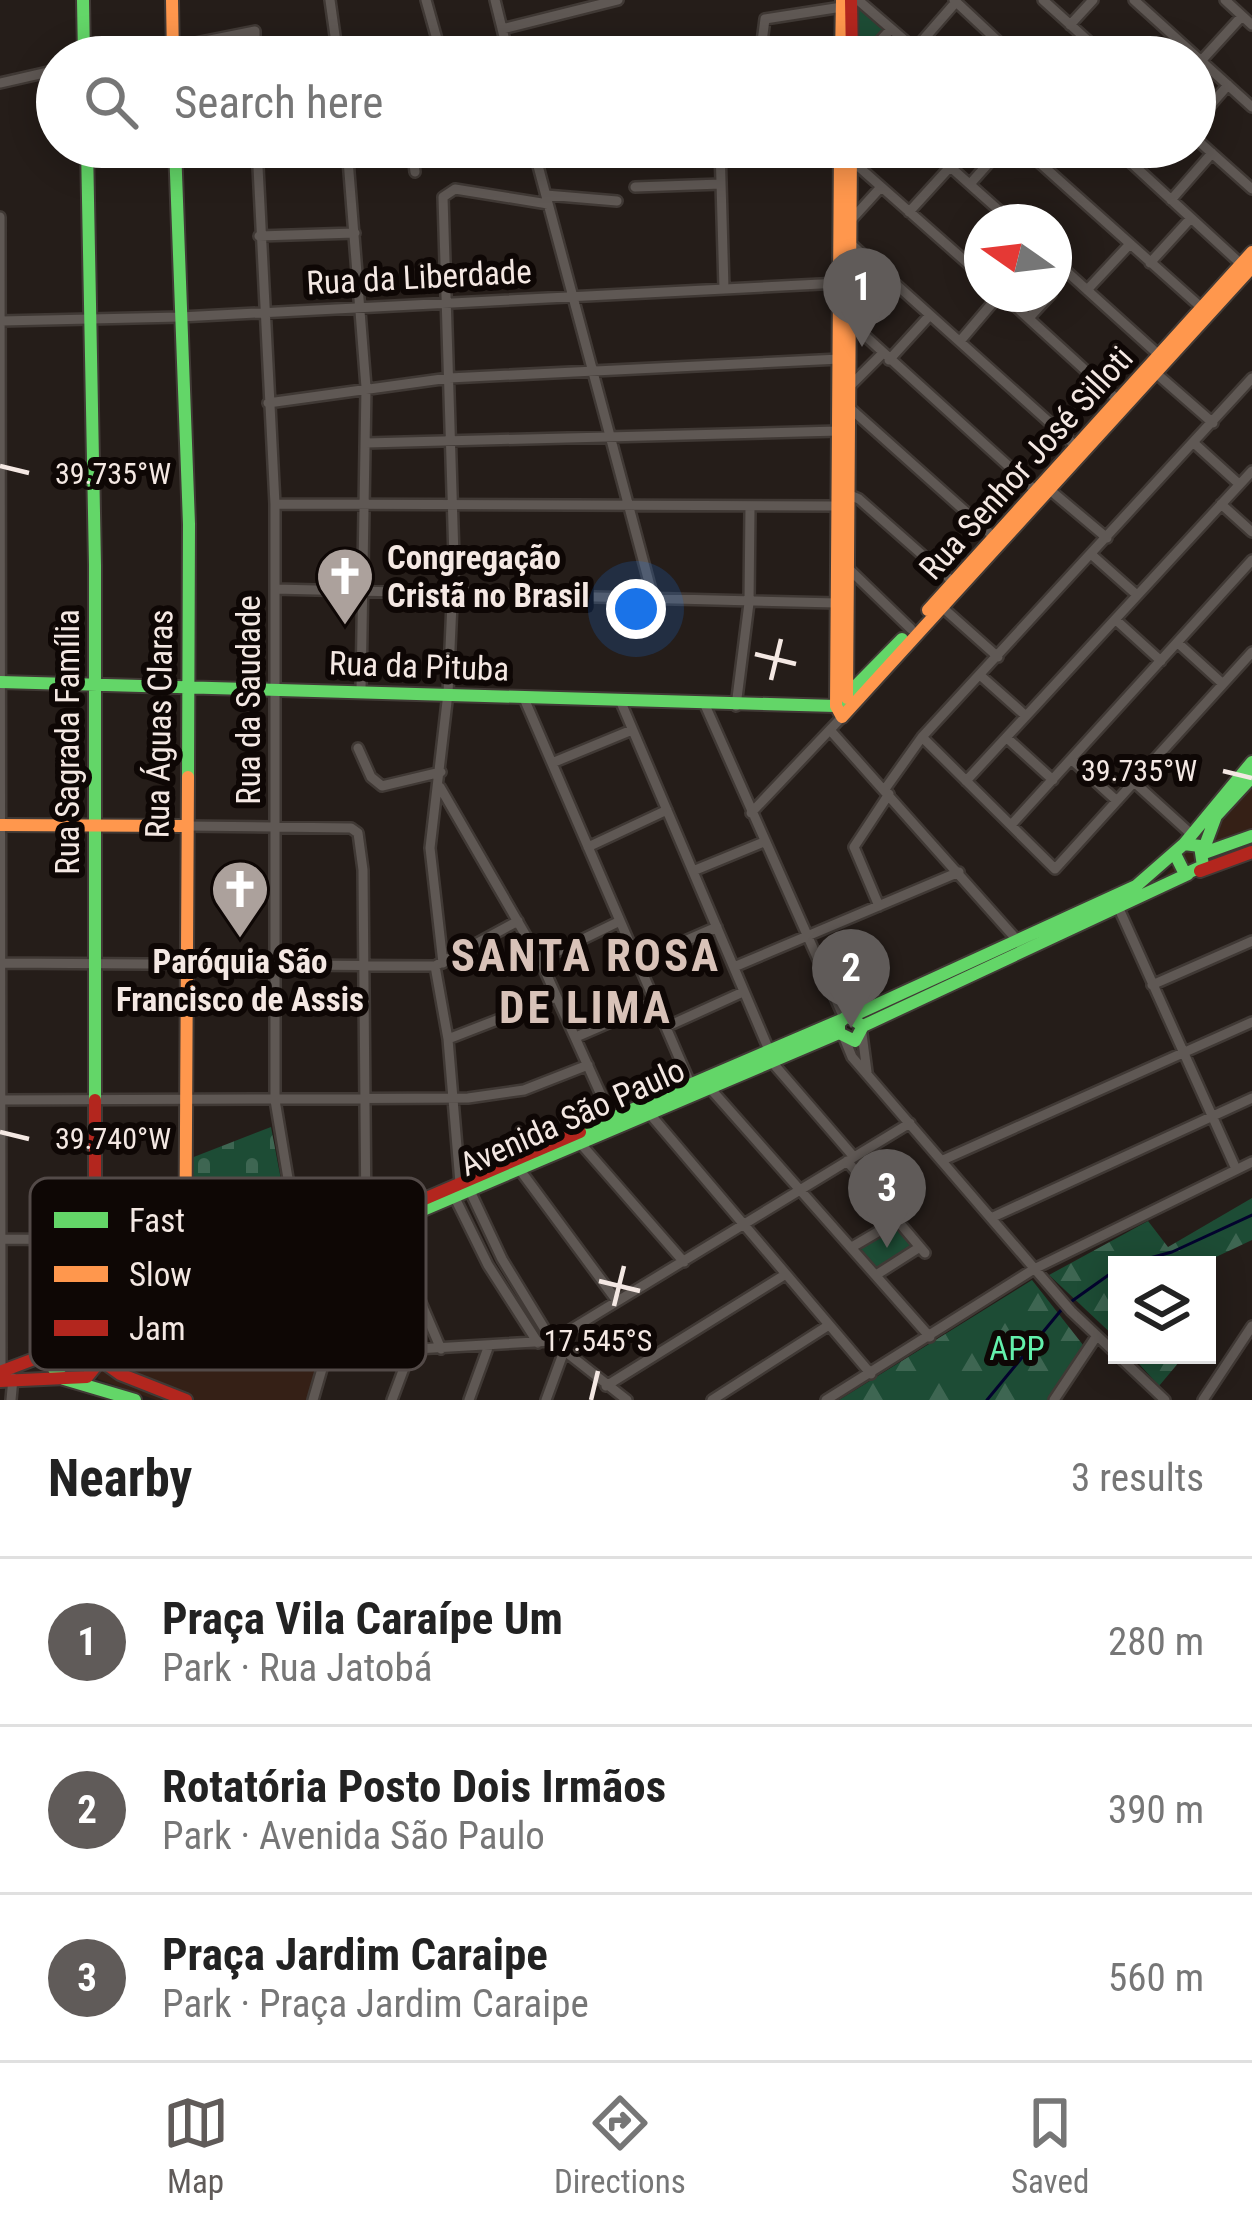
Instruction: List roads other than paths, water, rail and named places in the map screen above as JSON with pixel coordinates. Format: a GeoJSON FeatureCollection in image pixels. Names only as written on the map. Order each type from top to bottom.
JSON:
{"type":"FeatureCollection","features":[{"type":"Feature","properties":{"kind":"street"},"geometry":{"type":"LineString","coordinates":[[83,0],[84,36]]}},
{"type":"Feature","properties":{"kind":"street"},"geometry":{"type":"LineString","coordinates":[[172,0],[172,36]]}},
{"type":"Feature","properties":{"kind":"street"},"geometry":{"type":"LineString","coordinates":[[330,0],[335,36]]}},
{"type":"Feature","properties":{"kind":"street"},"geometry":{"type":"LineString","coordinates":[[426,0],[436,36]]}},
{"type":"Feature","properties":{"kind":"street"},"geometry":{"type":"LineString","coordinates":[[495,0],[504,36]]}},
{"type":"Feature","properties":{"kind":"street"},"geometry":{"type":"LineString","coordinates":[[502,29],[618,0]]}},
{"type":"Feature","properties":{"kind":"street"},"geometry":{"type":"LineString","coordinates":[[1042,0],[1082,36]]}},
{"type":"Feature","properties":{"kind":"street"},"geometry":{"type":"LineString","coordinates":[[1070,25],[1093,0]]}},
{"type":"Feature","properties":{"kind":"street"},"geometry":{"type":"LineString","coordinates":[[1134,0],[1174,36]]}},
{"type":"Feature","properties":{"kind":"street"},"geometry":{"type":"LineString","coordinates":[[1225,0],[1252,25]]}},
{"type":"Feature","properties":{"kind":"street"},"geometry":{"type":"LineString","coordinates":[[931,36],[955,1],[992,36]]}},
{"type":"Feature","properties":{"kind":"street"},"geometry":{"type":"LineString","coordinates":[[763,36],[765,19],[848,2],[899,36]]}},
{"type":"Feature","properties":{"kind":"street"},"geometry":{"type":"LineString","coordinates":[[844,36],[848,2]]}},
{"type":"Feature","properties":{"kind":"street"},"geometry":{"type":"LineString","coordinates":[[848,2],[850,36]]}},
{"type":"Feature","properties":{"kind":"street"},"geometry":{"type":"LineString","coordinates":[[1216,45],[1242,16]]}},
{"type":"Feature","properties":{"kind":"street"},"geometry":{"type":"LineString","coordinates":[[885,36],[891,29]]}},
{"type":"Feature","properties":{"kind":"street"},"geometry":{"type":"LineString","coordinates":[[1216,74],[1252,106]]}},
{"type":"Feature","properties":{"kind":"street"},"geometry":{"type":"LineString","coordinates":[[0,83],[36,75]]}},
{"type":"Feature","properties":{"kind":"street"},"geometry":{"type":"LineString","coordinates":[[1216,99],[1228,85]]}},
{"type":"Feature","properties":{"kind":"street"},"geometry":{"type":"LineString","coordinates":[[1216,157],[1252,189]]}},
{"type":"Feature","properties":{"kind":"street","name":"Rua Sagrada Família"},"geometry":{"type":"LineString","coordinates":[[88,168],[95,685],[91,1178]]}},
{"type":"Feature","properties":{"kind":"street","name":"Rua Águas Claras"},"geometry":{"type":"LineString","coordinates":[[176,168],[189,524],[183,1178]]}},
{"type":"Feature","properties":{"kind":"street","name":"Rua da Saudade"},"geometry":{"type":"LineString","coordinates":[[258,168],[274,504],[275,1100],[287,1178]]}},
{"type":"Feature","properties":{"kind":"street"},"geometry":{"type":"LineString","coordinates":[[349,168],[366,387],[361,691]]}},
{"type":"Feature","properties":{"kind":"street"},"geometry":{"type":"LineString","coordinates":[[415,168],[415,172]]}},
{"type":"Feature","properties":{"kind":"street"},"geometry":{"type":"LineString","coordinates":[[538,168],[654,601]]}},
{"type":"Feature","properties":{"kind":"street"},"geometry":{"type":"LineString","coordinates":[[721,168],[724,289]]}},
{"type":"Feature","properties":{"kind":"street"},"geometry":{"type":"LineString","coordinates":[[841,168],[851,323],[851,409],[837,603],[843,708]]}},
{"type":"Feature","properties":{"kind":"street"},"geometry":{"type":"LineString","coordinates":[[751,814],[830,730],[843,708],[850,570],[839,431],[840,359],[851,168]]}},
{"type":"Feature","properties":{"kind":"street"},"geometry":{"type":"LineString","coordinates":[[864,168],[964,260]]}},
{"type":"Feature","properties":{"kind":"street"},"geometry":{"type":"LineString","coordinates":[[909,212],[949,168]]}},
{"type":"Feature","properties":{"kind":"street"},"geometry":{"type":"LineString","coordinates":[[951,168],[992,204]]}},
{"type":"Feature","properties":{"kind":"street"},"geometry":{"type":"LineString","coordinates":[[970,184],[984,168]]}},
{"type":"Feature","properties":{"kind":"street"},"geometry":{"type":"LineString","coordinates":[[1052,168],[1129,245],[1203,309]]}},
{"type":"Feature","properties":{"kind":"street"},"geometry":{"type":"LineString","coordinates":[[1137,168],[1247,266]]}},
{"type":"Feature","properties":{"kind":"street"},"geometry":{"type":"LineString","coordinates":[[1171,200],[1199,168]]}},
{"type":"Feature","properties":{"kind":"street"},"geometry":{"type":"LineString","coordinates":[[634,187],[721,184]]}},
{"type":"Feature","properties":{"kind":"street"},"geometry":{"type":"LineString","coordinates":[[851,220],[881,187]]}},
{"type":"Feature","properties":{"kind":"street"},"geometry":{"type":"LineString","coordinates":[[617,201],[455,189],[443,197],[453,592],[440,787],[430,848],[451,1099],[465,1187],[552,1341],[626,1400]]}},
{"type":"Feature","properties":{"kind":"street"},"geometry":{"type":"LineString","coordinates":[[0,218],[1,1239],[3,1376],[11,1400]]}},
{"type":"Feature","properties":{"kind":"street"},"geometry":{"type":"LineString","coordinates":[[1150,263],[1191,218]]}},
{"type":"Feature","properties":{"kind":"street"},"geometry":{"type":"LineString","coordinates":[[260,236],[355,233]]}},
{"type":"Feature","properties":{"kind":"street"},"geometry":{"type":"LineString","coordinates":[[850,243],[1080,450]]}},
{"type":"Feature","properties":{"kind":"street"},"geometry":{"type":"LineString","coordinates":[[1087,290],[1129,245]]}},
{"type":"Feature","properties":{"kind":"street","name":"Rua Senhor José Silloti"},"geometry":{"type":"LineString","coordinates":[[843,708],[942,607],[1080,450],[1157,374],[1247,266],[1252,252]]}},
{"type":"Feature","properties":{"kind":"street","name":"Rua Senhor José Silloti"},"geometry":{"type":"LineString","coordinates":[[1080,450],[1119,400],[1247,266]]}},
{"type":"Feature","properties":{"kind":"street"},"geometry":{"type":"LineString","coordinates":[[1072,277],[1160,356]]}},
{"type":"Feature","properties":{"kind":"street","name":"Rua da Liberdade"},"geometry":{"type":"LineString","coordinates":[[1,321],[180,317],[845,284]]}},
{"type":"Feature","properties":{"kind":"street"},"geometry":{"type":"LineString","coordinates":[[961,340],[985,312]]}},
{"type":"Feature","properties":{"kind":"street"},"geometry":{"type":"LineString","coordinates":[[1022,312],[1119,400]]}},
{"type":"Feature","properties":{"kind":"street"},"geometry":{"type":"LineString","coordinates":[[1029,318],[1035,312]]}},
{"type":"Feature","properties":{"kind":"street"},"geometry":{"type":"LineString","coordinates":[[851,385],[930,315]]}},
{"type":"Feature","properties":{"kind":"street"},"geometry":{"type":"LineString","coordinates":[[851,323],[1043,490],[1107,538]]}},
{"type":"Feature","properties":{"kind":"street"},"geometry":{"type":"LineString","coordinates":[[268,403],[449,378],[840,359]]}},
{"type":"Feature","properties":{"kind":"street"},"geometry":{"type":"LineString","coordinates":[[1157,374],[1213,424]]}},
{"type":"Feature","properties":{"kind":"street"},"geometry":{"type":"LineString","coordinates":[[879,906],[854,847],[922,737],[1252,378]]}},
{"type":"Feature","properties":{"kind":"street"},"geometry":{"type":"LineString","coordinates":[[851,409],[994,538]]}},
{"type":"Feature","properties":{"kind":"street"},"geometry":{"type":"LineString","coordinates":[[366,443],[839,431]]}},
{"type":"Feature","properties":{"kind":"street"},"geometry":{"type":"LineString","coordinates":[[1195,444],[1239,484]]}},
{"type":"Feature","properties":{"kind":"street"},"geometry":{"type":"LineString","coordinates":[[966,781],[1252,471]]}},
{"type":"Feature","properties":{"kind":"street","name":"Rua Senhor José Silloti"},"geometry":{"type":"LineString","coordinates":[[843,708],[953,582],[1043,490]]}},
{"type":"Feature","properties":{"kind":"street"},"geometry":{"type":"LineString","coordinates":[[274,504],[750,507],[844,500],[953,582]]}},
{"type":"Feature","properties":{"kind":"street"},"geometry":{"type":"LineString","coordinates":[[1221,504],[1252,532]]}},
{"type":"Feature","properties":{"kind":"street"},"geometry":{"type":"LineString","coordinates":[[736,706],[749,603],[750,507]]}},
{"type":"Feature","properties":{"kind":"street"},"geometry":{"type":"LineString","coordinates":[[1092,555],[1137,596]]}},
{"type":"Feature","properties":{"kind":"street"},"geometry":{"type":"LineString","coordinates":[[1012,824],[1252,560]]}},
{"type":"Feature","properties":{"kind":"street"},"geometry":{"type":"LineString","coordinates":[[850,570],[911,629]]}},
{"type":"Feature","properties":{"kind":"street"},"geometry":{"type":"LineString","coordinates":[[275,589],[837,603]]}},
{"type":"Feature","properties":{"kind":"street"},"geometry":{"type":"LineString","coordinates":[[942,607],[998,657]]}},
{"type":"Feature","properties":{"kind":"street"},"geometry":{"type":"LineString","coordinates":[[1115,620],[1161,661]]}},
{"type":"Feature","properties":{"kind":"street"},"geometry":{"type":"LineString","coordinates":[[1178,643],[1223,684]]}},
{"type":"Feature","properties":{"kind":"street"},"geometry":{"type":"LineString","coordinates":[[922,737],[1055,869],[1252,652]]}},
{"type":"Feature","properties":{"kind":"street"},"geometry":{"type":"LineString","coordinates":[[1241,664],[1252,674]]}},
{"type":"Feature","properties":{"kind":"street"},"geometry":{"type":"LineString","coordinates":[[981,676],[1026,716]]}},
{"type":"Feature","properties":{"kind":"street","name":"Rua da Pituba"},"geometry":{"type":"LineString","coordinates":[[2,682],[843,708]]}},
{"type":"Feature","properties":{"kind":"street"},"geometry":{"type":"LineString","coordinates":[[523,696],[690,1083]]}},
{"type":"Feature","properties":{"kind":"street"},"geometry":{"type":"LineString","coordinates":[[620,700],[770,1055],[923,1250],[876,1275]]}},
{"type":"Feature","properties":{"kind":"street"},"geometry":{"type":"LineString","coordinates":[[705,705],[867,1072],[1034,1269],[1096,1337],[1165,1400]]}},
{"type":"Feature","properties":{"kind":"street"},"geometry":{"type":"LineString","coordinates":[[552,763],[632,730]]}},
{"type":"Feature","properties":{"kind":"street"},"geometry":{"type":"LineString","coordinates":[[830,730],[1017,940]]}},
{"type":"Feature","properties":{"kind":"street"},"geometry":{"type":"LineString","coordinates":[[1006,737],[1053,780]]}},
{"type":"Feature","properties":{"kind":"street"},"geometry":{"type":"LineString","coordinates":[[358,748],[371,777],[382,786],[441,772]]}},
{"type":"Feature","properties":{"kind":"street"},"geometry":{"type":"LineString","coordinates":[[1072,760],[1117,801]]}},
{"type":"Feature","properties":{"kind":"street","name":"Avenida São Paulo"},"geometry":{"type":"LineString","coordinates":[[426,1210],[611,1118],[844,1025],[1136,886],[1183,844],[1252,762]]}},
{"type":"Feature","properties":{"kind":"street"},"geometry":{"type":"LineString","coordinates":[[1183,844],[1177,867],[1193,873],[1216,816],[1252,777]]}},
{"type":"Feature","properties":{"kind":"street"},"geometry":{"type":"LineString","coordinates":[[1134,782],[1183,844],[1204,852],[1252,836]]}},
{"type":"Feature","properties":{"kind":"street"},"geometry":{"type":"LineString","coordinates":[[440,787],[539,960],[611,1118]]}},
{"type":"Feature","properties":{"kind":"street"},"geometry":{"type":"LineString","coordinates":[[588,847],[667,810]]}},
{"type":"Feature","properties":{"kind":"street"},"geometry":{"type":"LineString","coordinates":[[2,825],[275,826],[357,831],[363,870],[365,1178]]}},
{"type":"Feature","properties":{"kind":"street"},"geometry":{"type":"LineString","coordinates":[[692,871],[764,842]]}},
{"type":"Feature","properties":{"kind":"street","name":"Avenida São Paulo"},"geometry":{"type":"LineString","coordinates":[[844,1025],[863,1030],[944,985],[1120,911],[1193,873],[1252,852]]}},
{"type":"Feature","properties":{"kind":"street"},"geometry":{"type":"LineString","coordinates":[[734,968],[959,872]]}},
{"type":"Feature","properties":{"kind":"street"},"geometry":{"type":"LineString","coordinates":[[1120,911],[1236,1168]]}},
{"type":"Feature","properties":{"kind":"street"},"geometry":{"type":"LineString","coordinates":[[2,963],[184,968],[439,964],[518,921]]}},
{"type":"Feature","properties":{"kind":"street"},"geometry":{"type":"LineString","coordinates":[[539,960],[620,921]]}},
{"type":"Feature","properties":{"kind":"street"},"geometry":{"type":"LineString","coordinates":[[639,961],[717,927]]}},
{"type":"Feature","properties":{"kind":"street"},"geometry":{"type":"LineString","coordinates":[[1152,985],[1252,941]]}},
{"type":"Feature","properties":{"kind":"street"},"geometry":{"type":"LineString","coordinates":[[666,1027],[743,992]]}},
{"type":"Feature","properties":{"kind":"street"},"geometry":{"type":"LineString","coordinates":[[448,1039],[556,997]]}},
{"type":"Feature","properties":{"kind":"street"},"geometry":{"type":"LineString","coordinates":[[576,1037],[657,1002]]}},
{"type":"Feature","properties":{"kind":"street"},"geometry":{"type":"LineString","coordinates":[[943,1160],[1252,1022]]}},
{"type":"Feature","properties":{"kind":"street"},"geometry":{"type":"LineString","coordinates":[[844,1025],[863,1030],[867,1072]]}},
{"type":"Feature","properties":{"kind":"street","name":"Avenida São Paulo"},"geometry":{"type":"LineString","coordinates":[[426,1202],[520,1170],[770,1055]]}},
{"type":"Feature","properties":{"kind":"street"},"geometry":{"type":"LineString","coordinates":[[1,1100],[451,1099],[524,1090],[588,1066]]}},
{"type":"Feature","properties":{"kind":"street"},"geometry":{"type":"LineString","coordinates":[[709,1087],[930,1337]]}},
{"type":"Feature","properties":{"kind":"street"},"geometry":{"type":"LineString","coordinates":[[993,1217],[1252,1098]]}},
{"type":"Feature","properties":{"kind":"street"},"geometry":{"type":"LineString","coordinates":[[649,1113],[871,1373]]}},
{"type":"Feature","properties":{"kind":"street"},"geometry":{"type":"LineString","coordinates":[[426,1350],[552,1341],[910,1124]]}},
{"type":"Feature","properties":{"kind":"street"},"geometry":{"type":"LineString","coordinates":[[581,1144],[684,1262]]}},
{"type":"Feature","properties":{"kind":"street"},"geometry":{"type":"LineString","coordinates":[[826,1400],[1034,1269],[1252,1162]]}},
{"type":"Feature","properties":{"kind":"street"},"geometry":{"type":"LineString","coordinates":[[520,1170],[616,1301]]}},
{"type":"Feature","properties":{"kind":"street"},"geometry":{"type":"LineString","coordinates":[[455,1198],[488,1265],[538,1343]]}},
{"type":"Feature","properties":{"kind":"street"},"geometry":{"type":"LineString","coordinates":[[852,1247],[898,1220]]}},
{"type":"Feature","properties":{"kind":"street"},"geometry":{"type":"LineString","coordinates":[[488,1265],[502,1259]]}},
{"type":"Feature","properties":{"kind":"street"},"geometry":{"type":"LineString","coordinates":[[606,1386],[786,1274]]}},
{"type":"Feature","properties":{"kind":"street"},"geometry":{"type":"LineString","coordinates":[[426,1314],[441,1349]]}},
{"type":"Feature","properties":{"kind":"street"},"geometry":{"type":"LineString","coordinates":[[712,1400],[830,1325]]}},
{"type":"Feature","properties":{"kind":"street"},"geometry":{"type":"LineString","coordinates":[[1203,1400],[1252,1325]]}},
{"type":"Feature","properties":{"kind":"street"},"geometry":{"type":"LineString","coordinates":[[1054,1400],[1096,1337]]}},
{"type":"Feature","properties":{"kind":"street"},"geometry":{"type":"LineString","coordinates":[[469,1400],[489,1346]]}},
{"type":"Feature","properties":{"kind":"street"},"geometry":{"type":"LineString","coordinates":[[546,1400],[564,1351]]}},
{"type":"Feature","properties":{"kind":"street"},"geometry":{"type":"LineString","coordinates":[[56,1370],[64,1379],[98,1394],[135,1400]]}},
{"type":"Feature","properties":{"kind":"street","name":"Avenida São Paulo"},"geometry":{"type":"LineString","coordinates":[[3,1376],[64,1379],[87,1377],[93,1370]]}},
{"type":"Feature","properties":{"kind":"street"},"geometry":{"type":"LineString","coordinates":[[117,1370],[186,1400]]}},
{"type":"Feature","properties":{"kind":"street"},"geometry":{"type":"LineString","coordinates":[[314,1400],[325,1370]]}},
{"type":"Feature","properties":{"kind":"street"},"geometry":{"type":"LineString","coordinates":[[392,1400],[403,1370]]}},
{"type":"Feature","properties":{"kind":"street"},"geometry":{"type":"LineString","coordinates":[[1141,1400],[1148,1388]]}},
{"type":"Feature","properties":{"kind":"waterway"},"geometry":{"type":"LineString","coordinates":[[1157,1256],[1252,1215]]}},
{"type":"Feature","properties":{"kind":"waterway"},"geometry":{"type":"LineString","coordinates":[[1072,1301],[1108,1275]]}},
{"type":"Feature","properties":{"kind":"waterway"},"geometry":{"type":"LineString","coordinates":[[987,1400],[1062,1309]]}},
{"type":"Feature","properties":{"kind":"place","name":"Praça Vila Caraípe Um"},"geometry":{"type":"Point","coordinates":[862,347]}},
{"type":"Feature","properties":{"kind":"place","name":"Congregação Cristã no Brasil"},"geometry":{"type":"Point","coordinates":[345,627]}},
{"type":"Feature","properties":{"kind":"place","name":"Paróquia São Francisco de Assis"},"geometry":{"type":"Point","coordinates":[240,940]}},
{"type":"Feature","properties":{"kind":"place","name":"Rotatória Posto Dois Irmãos"},"geometry":{"type":"Point","coordinates":[851,1028]}},
{"type":"Feature","properties":{"kind":"place","name":"Praça Jardim Caraipe"},"geometry":{"type":"Point","coordinates":[887,1248]}},
{"type":"Feature","properties":{"kind":"district","name":"SANTA ROSA DE LIMA"},"geometry":{"type":"Point","coordinates":[586,981]}},
{"type":"Feature","properties":{"kind":"park label","name":"APP"},"geometry":{"type":"Point","coordinates":[1017,1348]}}]}
